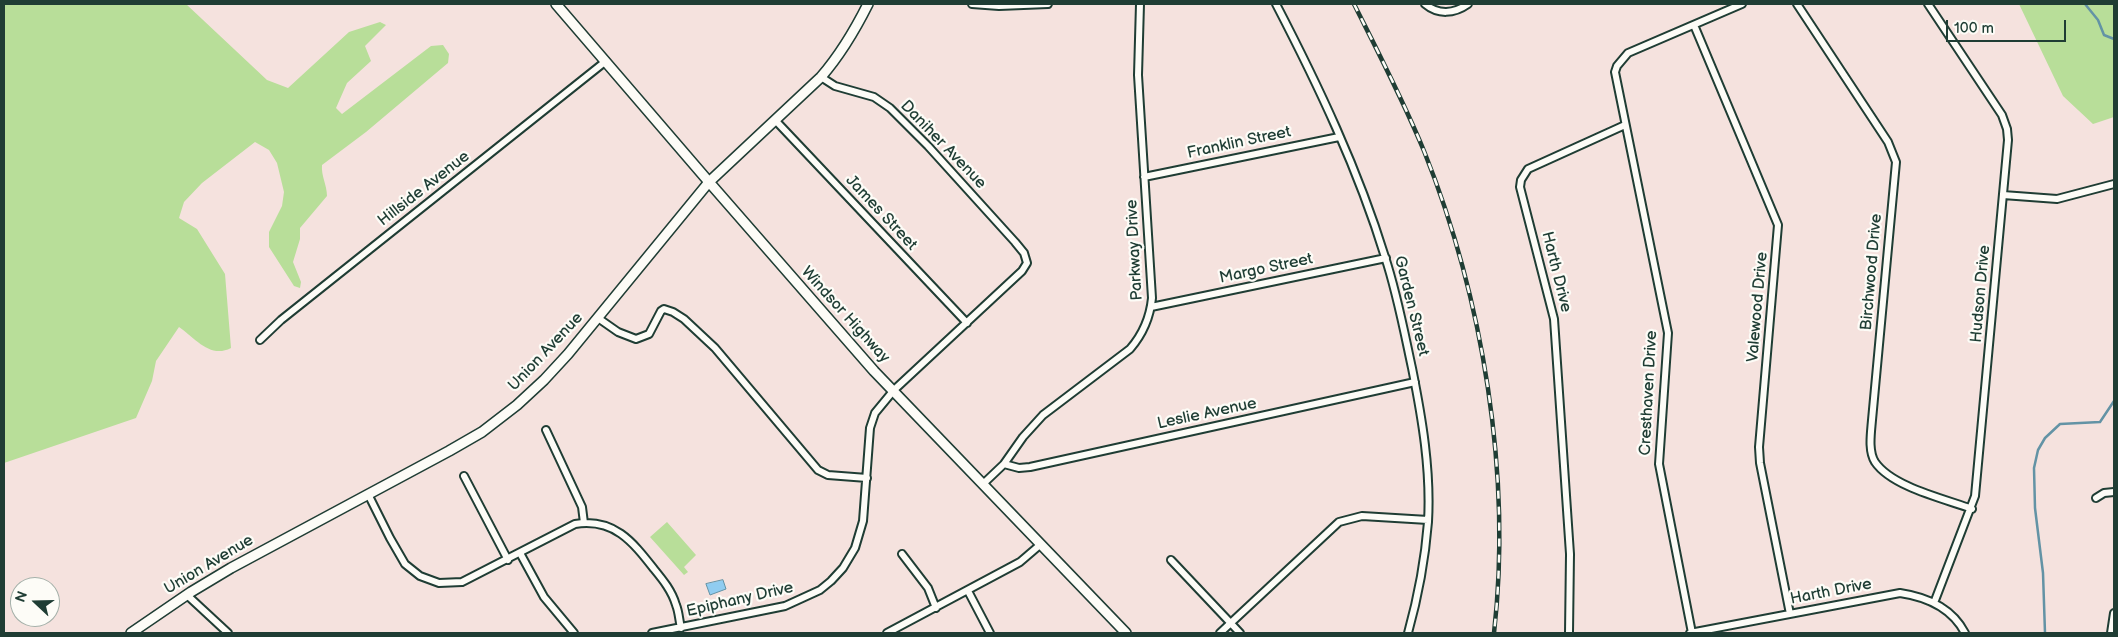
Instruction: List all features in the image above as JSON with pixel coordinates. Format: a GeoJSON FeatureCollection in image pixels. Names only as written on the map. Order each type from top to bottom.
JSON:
{"type":"FeatureCollection","features":[{"type":"Feature","properties":{"kind":"street","name":"Windsor Highway"},"geometry":{"type":"LineString","coordinates":[[556,4],[826,316],[1126,633]]}},
{"type":"Feature","properties":{"kind":"street","name":"Union Avenue"},"geometry":{"type":"LineString","coordinates":[[131,633],[231,568],[482,432],[517,405],[568,354],[709,182],[776,121],[820,77],[856,28],[868,4]]}},
{"type":"Feature","properties":{"kind":"street"},"geometry":{"type":"LineString","coordinates":[[972,4],[999,6],[1048,4]]}},
{"type":"Feature","properties":{"kind":"street","name":"Parkway Drive"},"geometry":{"type":"LineString","coordinates":[[984,484],[1004,464],[1023,437],[1043,415],[1130,349],[1140,338],[1148,321],[1151,307],[1151,250],[1138,75],[1140,4]]}},
{"type":"Feature","properties":{"kind":"street","name":"Garden Street"},"geometry":{"type":"LineString","coordinates":[[1276,4],[1328,109],[1386,258],[1402,320],[1421,415],[1426,463],[1428,520],[1424,561],[1408,633]]}},
{"type":"Feature","properties":{"kind":"street"},"geometry":{"type":"LineString","coordinates":[[1425,4],[1433,10],[1446,12],[1457,10],[1468,4]]}},
{"type":"Feature","properties":{"kind":"street"},"geometry":{"type":"LineString","coordinates":[[1625,125],[1615,78],[1617,66],[1628,53],[1742,4]]}},
{"type":"Feature","properties":{"kind":"street","name":"Birchwood Drive"},"geometry":{"type":"LineString","coordinates":[[1797,4],[1888,142],[1895,156],[1872,420],[1871,444],[1875,462],[1885,472],[1902,483],[1972,509]]}},
{"type":"Feature","properties":{"kind":"street","name":"Hudson Drive"},"geometry":{"type":"LineString","coordinates":[[1928,4],[2002,115],[2007,129],[2008,140],[1985,410],[1975,496],[1972,509],[1934,603]]}},
{"type":"Feature","properties":{"kind":"street","name":"Valewood Drive"},"geometry":{"type":"LineString","coordinates":[[1694,25],[1778,225],[1759,446],[1760,463],[1790,614]]}},
{"type":"Feature","properties":{"kind":"street","name":"Hillside Avenue"},"geometry":{"type":"LineString","coordinates":[[260,340],[288,314],[606,62]]}},
{"type":"Feature","properties":{"kind":"street","name":"Daniher Avenue"},"geometry":{"type":"LineString","coordinates":[[820,77],[836,86],[874,97],[890,108],[1015,242],[1027,258]]}},
{"type":"Feature","properties":{"kind":"street","name":"James Street"},"geometry":{"type":"LineString","coordinates":[[776,121],[966,323]]}},
{"type":"Feature","properties":{"kind":"street","name":"Harth Drive"},"geometry":{"type":"LineString","coordinates":[[1570,633],[1570,554],[1554,319],[1520,187],[1521,180],[1528,169],[1625,125]]}},
{"type":"Feature","properties":{"kind":"street","name":"Cresthaven Drive"},"geometry":{"type":"LineString","coordinates":[[1625,125],[1664,305],[1668,333],[1659,464],[1691,633]]}},
{"type":"Feature","properties":{"kind":"street","name":"Franklin Street"},"geometry":{"type":"LineString","coordinates":[[1144,176],[1339,137]]}},
{"type":"Feature","properties":{"kind":"street"},"geometry":{"type":"LineString","coordinates":[[2003,195],[2057,199],[2114,184]]}},
{"type":"Feature","properties":{"kind":"street","name":"Epiphany Drive"},"geometry":{"type":"LineString","coordinates":[[652,633],[785,606],[820,590],[831,581],[843,568],[855,548],[863,522],[871,420],[894,390],[1022,271],[1027,258]]}},
{"type":"Feature","properties":{"kind":"street","name":"Margo Street"},"geometry":{"type":"LineString","coordinates":[[1151,307],[1386,258]]}},
{"type":"Feature","properties":{"kind":"street"},"geometry":{"type":"LineString","coordinates":[[598,318],[618,332],[636,339],[649,334],[661,311],[664,309],[673,312],[684,319],[715,348],[818,470],[828,474],[866,478]]}},
{"type":"Feature","properties":{"kind":"street","name":"Leslie Avenue"},"geometry":{"type":"LineString","coordinates":[[1004,464],[1018,468],[1030,467],[1415,382]]}},
{"type":"Feature","properties":{"kind":"street"},"geometry":{"type":"LineString","coordinates":[[546,430],[582,507],[584,523]]}},
{"type":"Feature","properties":{"kind":"street"},"geometry":{"type":"LineString","coordinates":[[464,476],[508,560]]}},
{"type":"Feature","properties":{"kind":"street"},"geometry":{"type":"LineString","coordinates":[[2096,498],[2104,493],[2114,492]]}},
{"type":"Feature","properties":{"kind":"street"},"geometry":{"type":"LineString","coordinates":[[368,494],[405,564],[430,581],[462,582],[520,554],[575,524],[590,522],[611,528],[628,538],[669,588],[676,605],[681,628]]}},
{"type":"Feature","properties":{"kind":"street"},"geometry":{"type":"LineString","coordinates":[[1220,633],[1339,522],[1348,518],[1362,516],[1428,520]]}},
{"type":"Feature","properties":{"kind":"street"},"geometry":{"type":"LineString","coordinates":[[887,633],[1020,562],[1041,544]]}},
{"type":"Feature","properties":{"kind":"street"},"geometry":{"type":"LineString","coordinates":[[520,554],[544,598],[574,633]]}},
{"type":"Feature","properties":{"kind":"street"},"geometry":{"type":"LineString","coordinates":[[902,554],[928,588],[936,608]]}},
{"type":"Feature","properties":{"kind":"street"},"geometry":{"type":"LineString","coordinates":[[1171,560],[1240,633]]}},
{"type":"Feature","properties":{"kind":"street"},"geometry":{"type":"LineString","coordinates":[[968,591],[990,633]]}},
{"type":"Feature","properties":{"kind":"street","name":"Harth Drive"},"geometry":{"type":"LineString","coordinates":[[1691,633],[1900,593],[1914,595],[1934,603],[1956,620],[1965,633]]}},
{"type":"Feature","properties":{"kind":"street"},"geometry":{"type":"LineString","coordinates":[[187,595],[228,633]]}},
{"type":"Feature","properties":{"kind":"street"},"geometry":{"type":"LineString","coordinates":[[2111,633],[2114,613]]}},
{"type":"Feature","properties":{"kind":"green space"},"geometry":{"type":"Polygon","coordinates":[[[4,4],[186,4],[267,80],[288,88],[349,32],[380,22],[386,25],[365,46],[371,61],[347,83],[336,108],[342,114],[431,46],[443,45],[449,54],[448,63],[366,132],[322,165],[327,196],[300,228],[300,239],[293,262],[301,282],[300,288],[294,286],[269,247],[269,232],[282,206],[284,192],[277,163],[269,150],[255,142],[202,183],[184,202],[179,218],[197,229],[225,274],[231,348],[223,351],[210,349],[203,346],[179,327],[156,361],[152,381],[136,418],[4,463],[4,4]]]}},
{"type":"Feature","properties":{"kind":"green space"},"geometry":{"type":"Polygon","coordinates":[[[2019,4],[2114,4],[2114,117],[2093,124],[2063,96],[2019,4]]]}},
{"type":"Feature","properties":{"kind":"green space"},"geometry":{"type":"Polygon","coordinates":[[[667,522],[696,555],[684,567],[688,572],[684,575],[650,537],[667,522]]]}},
{"type":"Feature","properties":{"kind":"water"},"geometry":{"type":"Polygon","coordinates":[[[723,580],[726,589],[710,595],[706,584],[723,580]]]}},
{"type":"Feature","properties":{"kind":"waterway"},"geometry":{"type":"LineString","coordinates":[[2085,4],[2098,20],[2104,35],[2114,39]]}},
{"type":"Feature","properties":{"kind":"waterway"},"geometry":{"type":"LineString","coordinates":[[2045,633],[2043,573],[2035,508],[2034,468],[2038,450],[2045,438],[2060,424],[2100,422],[2114,401]]}},
{"type":"Feature","properties":{"kind":"railway"},"geometry":{"type":"LineString","coordinates":[[1354,4],[1399,95],[1424,151],[1445,207],[1477,326],[1488,388],[1499,512],[1499,573],[1494,633]]}}]}
